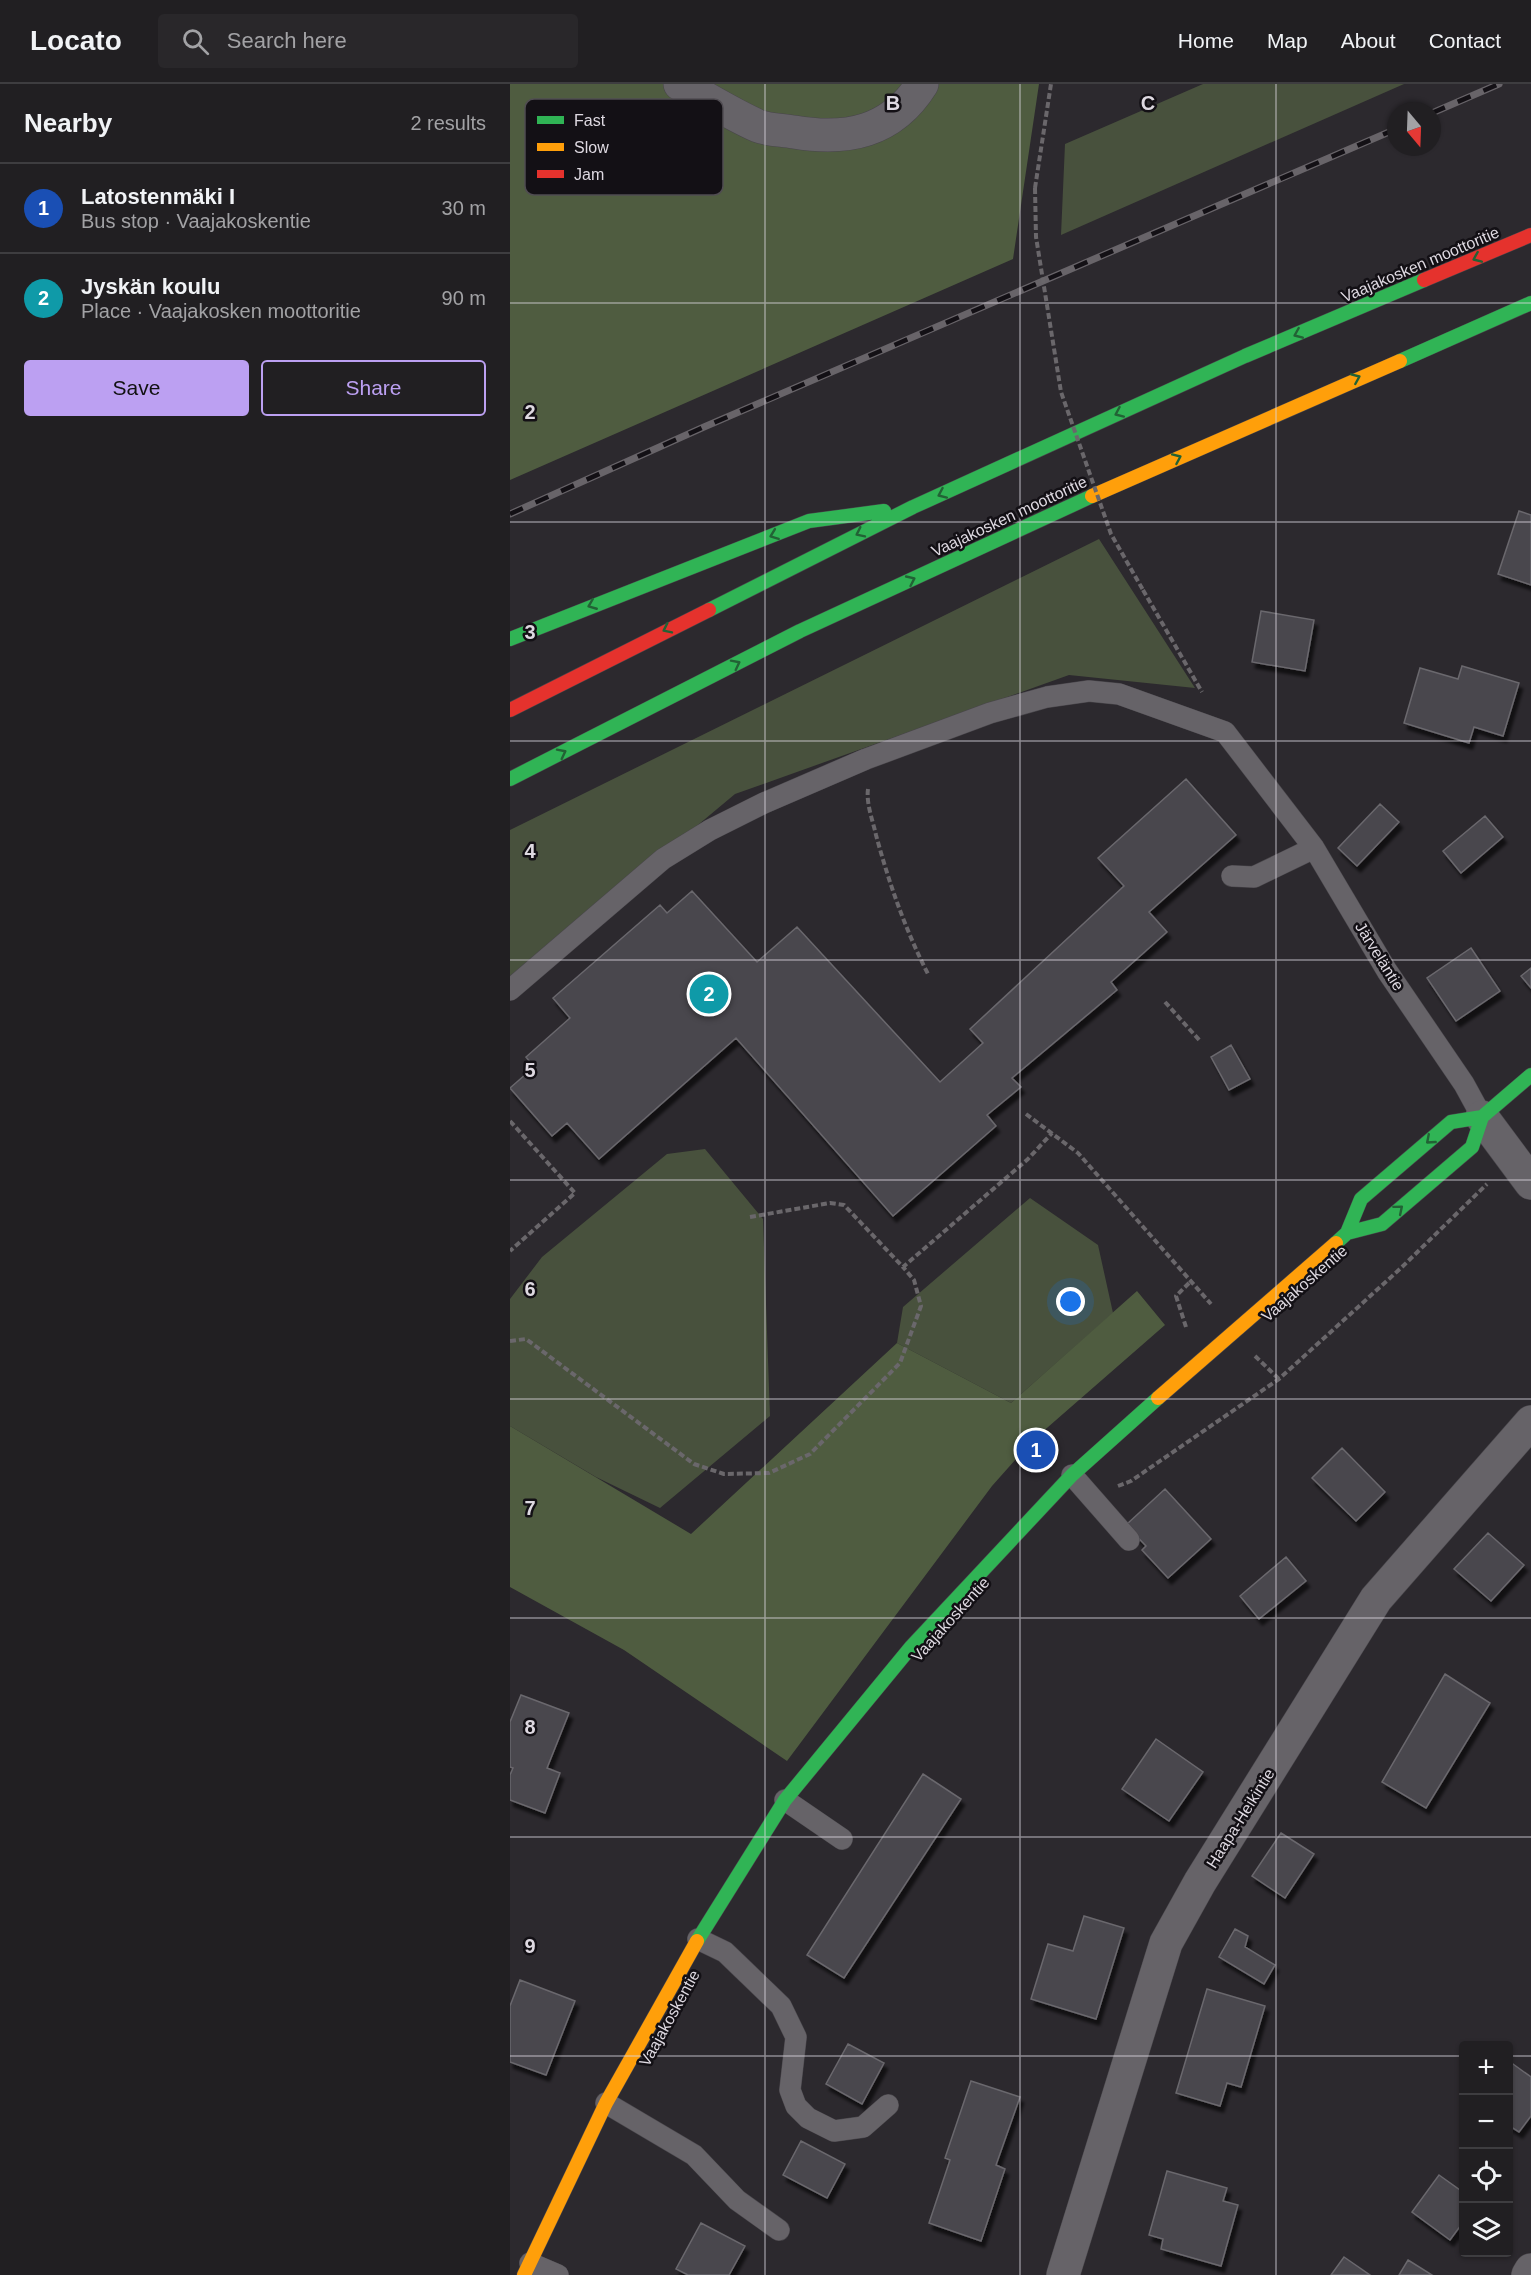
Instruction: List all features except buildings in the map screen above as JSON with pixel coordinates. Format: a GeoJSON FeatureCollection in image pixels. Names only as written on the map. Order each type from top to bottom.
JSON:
{"type":"FeatureCollection","features":[{"type":"Feature","properties":{"kind":"main road","name":"Vaajakosken moottoritie"},"geometry":{"type":"LineString","coordinates":[[510,710],[913,507],[1245,356],[1531,235]]}},
{"type":"Feature","properties":{"kind":"main road","name":"Vaajakosken moottoritie"},"geometry":{"type":"LineString","coordinates":[[510,779],[800,631],[1086,499],[1531,303]]}},
{"type":"Feature","properties":{"kind":"main road"},"geometry":{"type":"LineString","coordinates":[[510,639],[681,569],[809,521],[913,507]]}},
{"type":"Feature","properties":{"kind":"main road","name":"Vaajakoskentie"},"geometry":{"type":"LineString","coordinates":[[527,2269],[606,2103],[698,1939],[785,1800],[911,1647],[1072,1475],[1246,1319],[1347,1233],[1382,1224],[1472,1147],[1482,1118],[1531,1075]]}},
{"type":"Feature","properties":{"kind":"main road","name":"Vaajakoskentie"},"geometry":{"type":"LineString","coordinates":[[1347,1233],[1361,1199],[1451,1122],[1482,1118]]}},
{"type":"Feature","properties":{"kind":"street"},"geometry":{"type":"LineString","coordinates":[[680,84],[708,99]]}},
{"type":"Feature","properties":{"kind":"street"},"geometry":{"type":"LineString","coordinates":[[723,107],[760,127],[812,135],[846,137],[883,124],[914,98],[922,84]]}},
{"type":"Feature","properties":{"kind":"street","name":"Järveläntie"},"geometry":{"type":"LineString","coordinates":[[1482,1118],[1521,1171]]}},
{"type":"Feature","properties":{"kind":"street","name":"Haapa-Heikintie"},"geometry":{"type":"LineString","coordinates":[[1063,2275],[1166,1943],[1200,1882],[1377,1599],[1531,1422]]}},
{"type":"Feature","properties":{"kind":"street"},"geometry":{"type":"LineString","coordinates":[[1528,2275],[1531,2270]]}},
{"type":"Feature","properties":{"kind":"lane"},"geometry":{"type":"LineString","coordinates":[[510,990],[663,859],[710,830],[764,803],[866,759],[990,713],[1047,696],[1089,691],[1119,694],[1150,702],[1225,732]]}},
{"type":"Feature","properties":{"kind":"lane","name":"Järveläntie"},"geometry":{"type":"LineString","coordinates":[[1225,732],[1314,848],[1387,971],[1464,1084],[1482,1118]]}},
{"type":"Feature","properties":{"kind":"lane"},"geometry":{"type":"LineString","coordinates":[[1232,876],[1254,877],[1314,848]]}},
{"type":"Feature","properties":{"kind":"lane"},"geometry":{"type":"LineString","coordinates":[[1072,1475],[1129,1540]]}},
{"type":"Feature","properties":{"kind":"lane"},"geometry":{"type":"LineString","coordinates":[[785,1800],[842,1839]]}},
{"type":"Feature","properties":{"kind":"lane"},"geometry":{"type":"LineString","coordinates":[[698,1939],[724,1952],[781,2006],[796,2037],[790,2090],[796,2106],[808,2118],[834,2132],[863,2127],[888,2105]]}},
{"type":"Feature","properties":{"kind":"lane"},"geometry":{"type":"LineString","coordinates":[[606,2103],[694,2155],[737,2200],[779,2229]]}},
{"type":"Feature","properties":{"kind":"lane"},"geometry":{"type":"LineString","coordinates":[[527,2269],[558,2275]]}},
{"type":"Feature","properties":{"kind":"path"},"geometry":{"type":"LineString","coordinates":[[1052,84],[1035,188],[1036,237],[1061,392],[1111,534],[1225,732]]}},
{"type":"Feature","properties":{"kind":"path"},"geometry":{"type":"LineString","coordinates":[[866,759],[870,777],[867,795],[889,882],[913,945],[928,974]]}},
{"type":"Feature","properties":{"kind":"path"},"geometry":{"type":"LineString","coordinates":[[1165,1002],[1201,1042]]}},
{"type":"Feature","properties":{"kind":"path"},"geometry":{"type":"LineString","coordinates":[[1026,1114],[1078,1153],[1214,1308]]}},
{"type":"Feature","properties":{"kind":"path"},"geometry":{"type":"LineString","coordinates":[[510,1121],[575,1193],[510,1251]]}},
{"type":"Feature","properties":{"kind":"path"},"geometry":{"type":"LineString","coordinates":[[903,1267],[1028,1159],[1052,1133]]}},
{"type":"Feature","properties":{"kind":"path"},"geometry":{"type":"LineString","coordinates":[[1091,1498],[1131,1480],[1279,1379],[1401,1268],[1487,1184],[1521,1171]]}},
{"type":"Feature","properties":{"kind":"path"},"geometry":{"type":"LineString","coordinates":[[1477,1181],[1487,1184]]}},
{"type":"Feature","properties":{"kind":"path"},"geometry":{"type":"LineString","coordinates":[[510,1341],[526,1339],[694,1464],[723,1474],[769,1473],[810,1454],[900,1363],[921,1306],[914,1280],[844,1204],[830,1203],[750,1217]]}},
{"type":"Feature","properties":{"kind":"path"},"geometry":{"type":"LineString","coordinates":[[1186,1328],[1176,1296],[1191,1281]]}},
{"type":"Feature","properties":{"kind":"path"},"geometry":{"type":"LineString","coordinates":[[1255,1355],[1279,1379]]}},
{"type":"Feature","properties":{"kind":"green space"},"geometry":{"type":"Polygon","coordinates":[[[510,84],[1039,84],[1013,259],[510,480],[510,84]]]}},
{"type":"Feature","properties":{"kind":"green space"},"geometry":{"type":"Polygon","coordinates":[[[1203,84],[1404,84],[1061,235],[1065,144],[1203,84]]]}},
{"type":"Feature","properties":{"kind":"green space"},"geometry":{"type":"Polygon","coordinates":[[[1099,539],[1195,688],[1069,675],[735,794],[510,982],[510,830],[1099,539]]]}},
{"type":"Feature","properties":{"kind":"green space"},"geometry":{"type":"Polygon","coordinates":[[[705,1149],[763,1219],[770,1416],[660,1508],[596,1477],[510,1426],[510,1299],[542,1257],[667,1154],[705,1149]]]}},
{"type":"Feature","properties":{"kind":"green space"},"geometry":{"type":"Polygon","coordinates":[[[1030,1198],[1098,1245],[1113,1313],[1011,1403],[897,1343],[903,1307],[1030,1198]]]}},
{"type":"Feature","properties":{"kind":"green space"},"geometry":{"type":"Polygon","coordinates":[[[1137,1291],[1165,1325],[1032,1441],[992,1486],[787,1761],[624,1650],[510,1587],[510,1426],[691,1534],[897,1343],[1011,1403],[1137,1291]]]}},
{"type":"Feature","properties":{"kind":"railway"},"geometry":{"type":"LineString","coordinates":[[1441,109],[1499,84]]}},
{"type":"Feature","properties":{"kind":"railway"},"geometry":{"type":"LineString","coordinates":[[510,514],[704,427],[1387,133]]}},
{"type":"Feature","properties":{"kind":"traffic: fast"},"geometry":{"type":"LineString","coordinates":[[709,610],[913,507],[1245,356],[1424,280]]}},
{"type":"Feature","properties":{"kind":"traffic: fast"},"geometry":{"type":"LineString","coordinates":[[1400,361],[1531,303]]}},
{"type":"Feature","properties":{"kind":"traffic: fast"},"geometry":{"type":"LineString","coordinates":[[510,779],[800,631],[1092,496]]}},
{"type":"Feature","properties":{"kind":"traffic: fast"},"geometry":{"type":"LineString","coordinates":[[510,639],[809,521],[884,511]]}},
{"type":"Feature","properties":{"kind":"traffic: fast"},"geometry":{"type":"LineString","coordinates":[[1336,1243],[1347,1233],[1382,1224],[1472,1147],[1482,1117],[1531,1075]]}},
{"type":"Feature","properties":{"kind":"traffic: fast"},"geometry":{"type":"LineString","coordinates":[[1347,1233],[1361,1199],[1451,1122],[1482,1117]]}},
{"type":"Feature","properties":{"kind":"traffic: fast"},"geometry":{"type":"LineString","coordinates":[[697,1941],[785,1800],[911,1647],[1072,1475],[1158,1398]]}},
{"type":"Feature","properties":{"kind":"traffic: slow"},"geometry":{"type":"LineString","coordinates":[[1092,496],[1400,361]]}},
{"type":"Feature","properties":{"kind":"traffic: slow"},"geometry":{"type":"LineString","coordinates":[[1158,1398],[1336,1243]]}},
{"type":"Feature","properties":{"kind":"traffic: slow"},"geometry":{"type":"LineString","coordinates":[[524,2275],[606,2103],[697,1941]]}},
{"type":"Feature","properties":{"kind":"traffic: jam"},"geometry":{"type":"LineString","coordinates":[[1424,280],[1531,235]]}},
{"type":"Feature","properties":{"kind":"traffic: jam"},"geometry":{"type":"LineString","coordinates":[[510,710],[709,610]]}},
{"type":"Feature","properties":{"kind":"place","name":"Jyskän koulu"},"geometry":{"type":"Point","coordinates":[709,994]}},
{"type":"Feature","properties":{"kind":"place","name":"Latostenmäki I"},"geometry":{"type":"Point","coordinates":[1036,1450]}}]}
